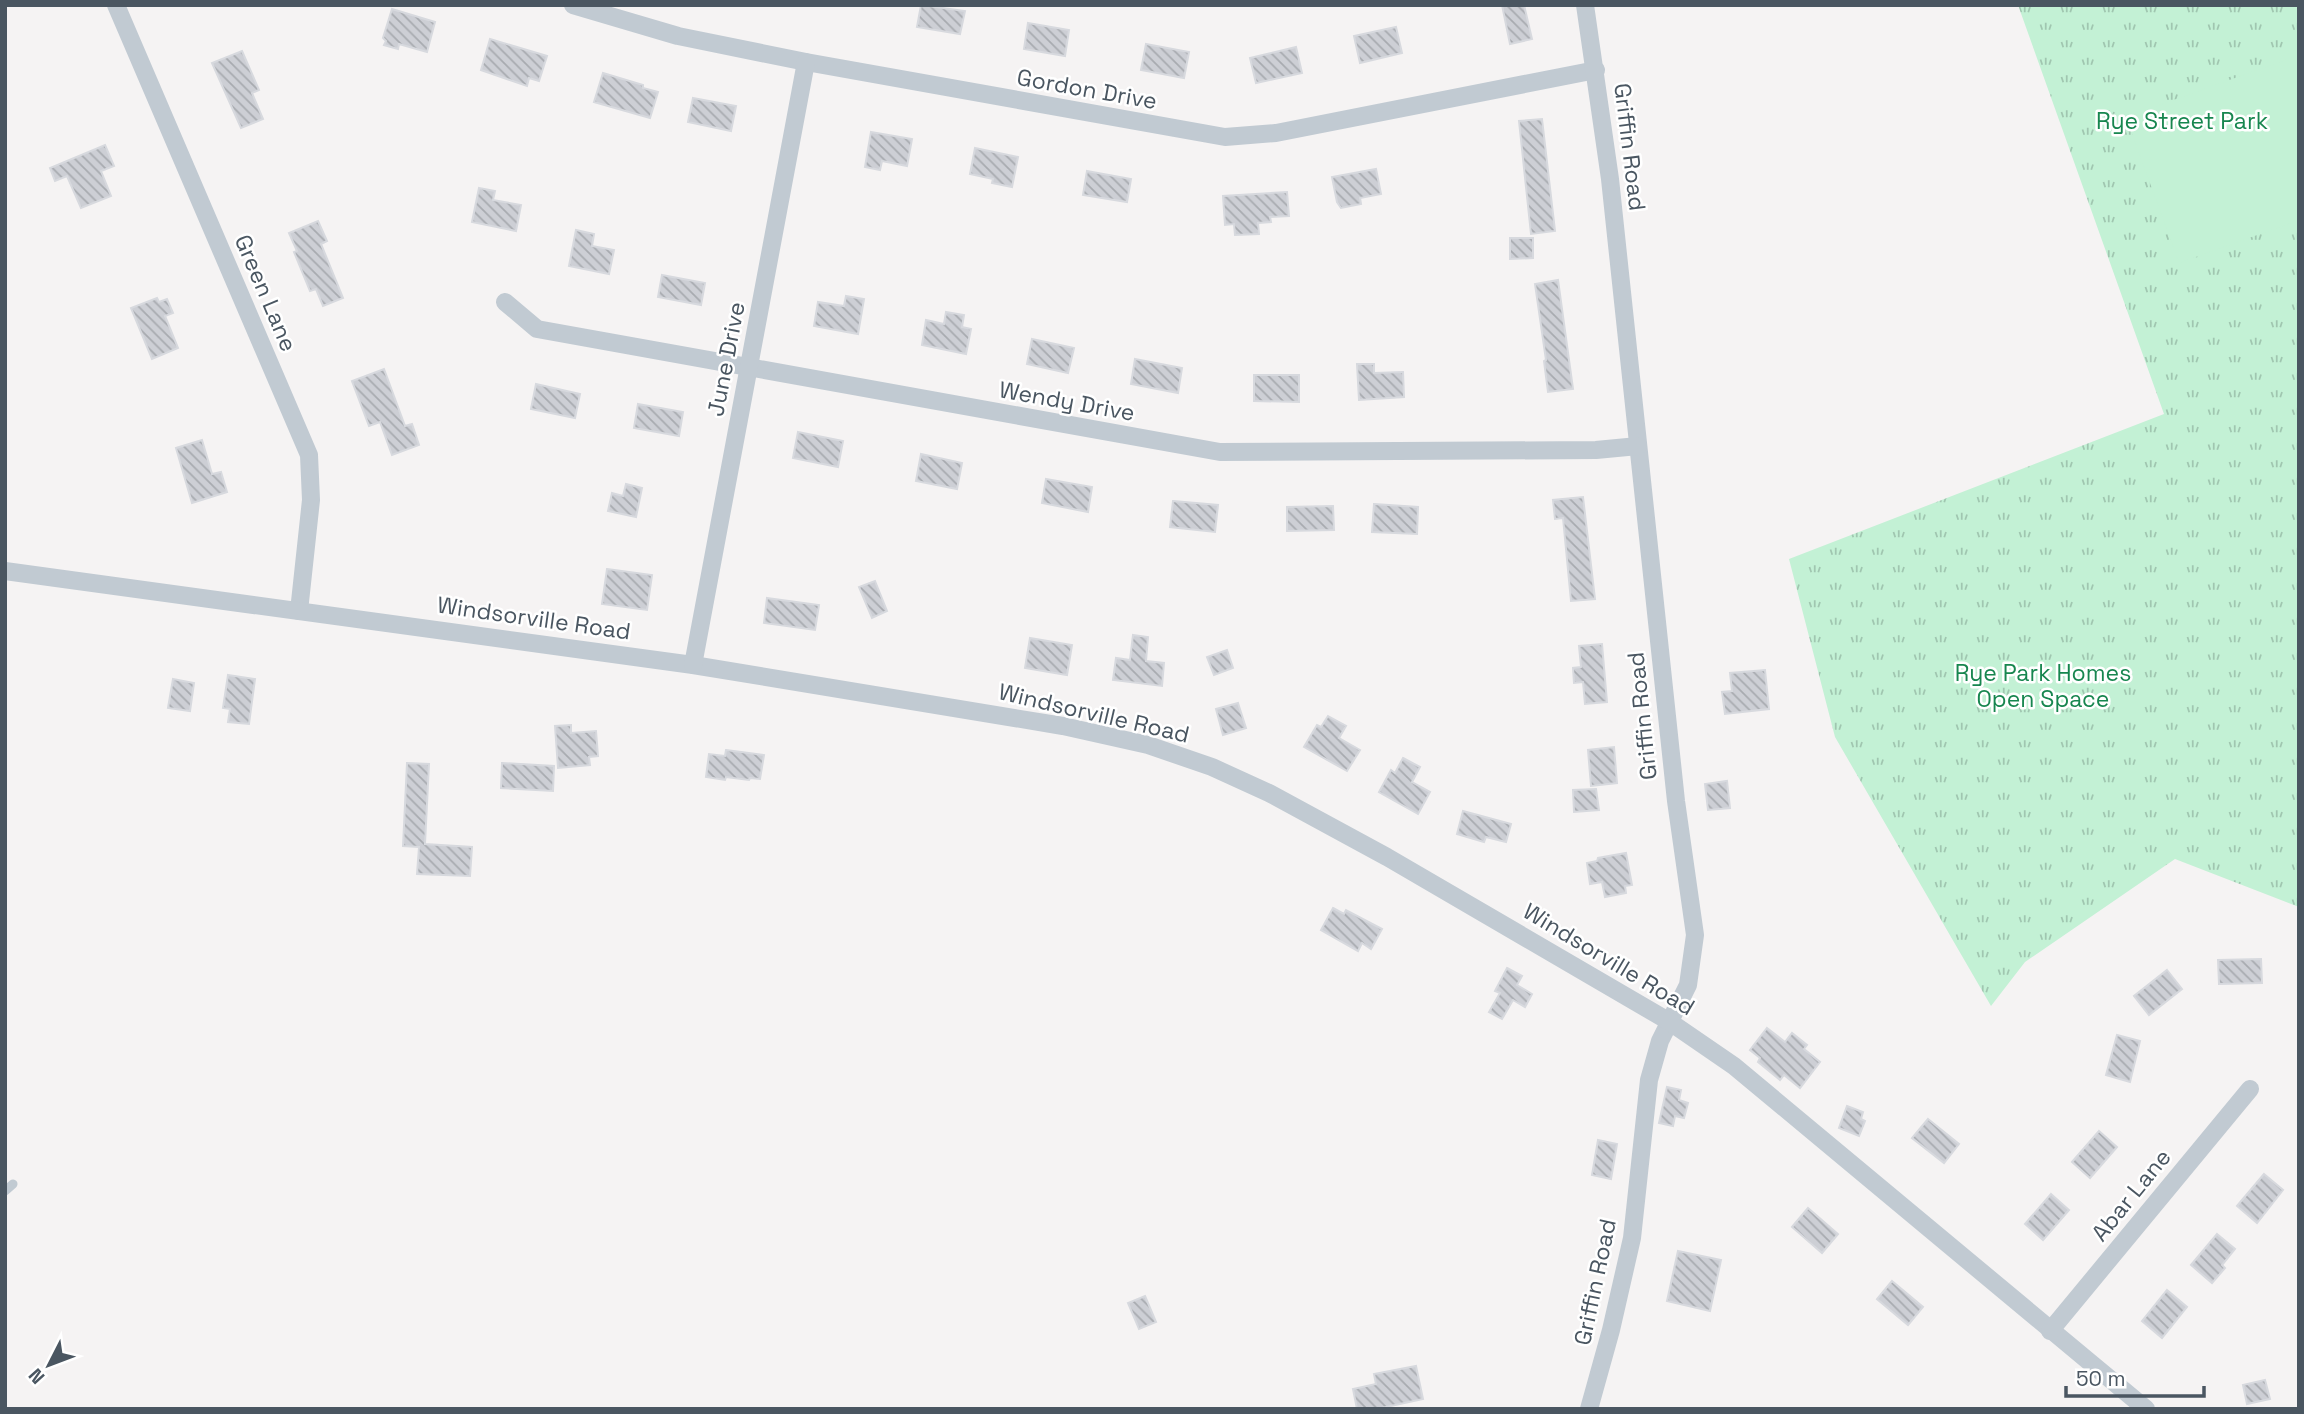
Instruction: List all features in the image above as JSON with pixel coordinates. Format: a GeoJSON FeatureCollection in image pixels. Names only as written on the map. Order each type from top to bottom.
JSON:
{"type":"FeatureCollection","features":[{"type":"Feature","properties":{"kind":"street","name":"Green Lane"},"geometry":{"type":"LineString","coordinates":[[116,5],[309,455],[311,500],[299,611]]}},
{"type":"Feature","properties":{"kind":"street","name":"Gordon Drive"},"geometry":{"type":"LineString","coordinates":[[573,5],[678,36],[806,62],[1225,137],[1276,132],[1596,70]]}},
{"type":"Feature","properties":{"kind":"street","name":"Griffin Road"},"geometry":{"type":"LineString","coordinates":[[1586,5],[1610,179],[1676,801],[1695,935],[1688,985],[1653,1057],[1632,1238],[1589,1409]]}},
{"type":"Feature","properties":{"kind":"street","name":"June Drive"},"geometry":{"type":"LineString","coordinates":[[693,664],[806,62]]}},
{"type":"Feature","properties":{"kind":"street","name":"Wendy Drive"},"geometry":{"type":"LineString","coordinates":[[505,302],[537,329],[1220,452],[1596,450],[1638,446]]}},
{"type":"Feature","properties":{"kind":"street","name":"Windsorville Road"},"geometry":{"type":"LineString","coordinates":[[5,571],[693,664],[1063,726],[1148,746],[1212,766],[1269,793],[1387,857],[1670,1022],[1734,1066],[2146,1409]]}},
{"type":"Feature","properties":{"kind":"street","name":"Abar Lane"},"geometry":{"type":"LineString","coordinates":[[2050,1331],[2250,1089]]}},
{"type":"Feature","properties":{"kind":"lane"},"geometry":{"type":"LineString","coordinates":[[5,1191],[13,1184]]}},
{"type":"Feature","properties":{"kind":"green space","name":"Rye Park Homes Open Space"},"geometry":{"type":"Polygon","coordinates":[[[2018,5],[2299,5],[2299,907],[2175,859],[2025,962],[1991,1006],[1835,737],[1789,559],[2164,414],[2018,5]]]}},
{"type":"Feature","properties":{"kind":"green space","name":"Rye Street Park"},"geometry":{"type":"Polygon","coordinates":[[[2299,55],[2299,220],[2179,263],[2126,117],[2299,55]]]}},
{"type":"Feature","properties":{"kind":"building"},"geometry":{"type":"Polygon","coordinates":[[[921,5],[965,11],[960,34],[917,27],[921,5]]]}},
{"type":"Feature","properties":{"kind":"building"},"geometry":{"type":"Polygon","coordinates":[[[1502,5],[1524,5],[1532,39],[1510,44],[1502,5]]]}},
{"type":"Feature","properties":{"kind":"building"},"geometry":{"type":"Polygon","coordinates":[[[392,9],[435,22],[427,52],[399,44],[398,49],[384,45],[386,41],[383,38],[392,9]]]}},
{"type":"Feature","properties":{"kind":"building"},"geometry":{"type":"Polygon","coordinates":[[[1028,23],[1069,30],[1065,56],[1024,49],[1028,23]]]}},
{"type":"Feature","properties":{"kind":"building"},"geometry":{"type":"Polygon","coordinates":[[[1396,27],[1402,53],[1360,63],[1354,36],[1396,27]]]}},
{"type":"Feature","properties":{"kind":"building"},"geometry":{"type":"Polygon","coordinates":[[[490,39],[547,56],[539,81],[529,78],[527,86],[481,70],[490,39]]]}},
{"type":"Feature","properties":{"kind":"building"},"geometry":{"type":"Polygon","coordinates":[[[1146,44],[1189,52],[1184,78],[1141,70],[1146,44]]]}},
{"type":"Feature","properties":{"kind":"building"},"geometry":{"type":"Polygon","coordinates":[[[1296,47],[1302,73],[1256,83],[1250,58],[1296,47]]]}},
{"type":"Feature","properties":{"kind":"building"},"geometry":{"type":"Polygon","coordinates":[[[242,51],[259,90],[252,93],[263,119],[241,128],[212,63],[242,51]]]}},
{"type":"Feature","properties":{"kind":"building"},"geometry":{"type":"Polygon","coordinates":[[[603,73],[658,92],[650,118],[594,102],[603,73]]]}},
{"type":"Feature","properties":{"kind":"building"},"geometry":{"type":"Polygon","coordinates":[[[693,98],[736,106],[731,131],[688,122],[693,98]]]}},
{"type":"Feature","properties":{"kind":"building"},"geometry":{"type":"Polygon","coordinates":[[[1542,119],[1555,231],[1531,234],[1519,121],[1542,119]]]}},
{"type":"Feature","properties":{"kind":"building"},"geometry":{"type":"Polygon","coordinates":[[[871,132],[912,139],[907,166],[882,161],[880,170],[865,167],[871,132]]]}},
{"type":"Feature","properties":{"kind":"building"},"geometry":{"type":"Polygon","coordinates":[[[105,145],[114,166],[101,171],[111,196],[81,208],[67,176],[55,181],[50,168],[105,145]]]}},
{"type":"Feature","properties":{"kind":"building"},"geometry":{"type":"Polygon","coordinates":[[[975,148],[1018,157],[1012,187],[970,174],[975,148]]]}},
{"type":"Feature","properties":{"kind":"building"},"geometry":{"type":"Polygon","coordinates":[[[1376,169],[1381,194],[1360,198],[1361,204],[1341,208],[1337,202],[1332,177],[1376,169]]]}},
{"type":"Feature","properties":{"kind":"building"},"geometry":{"type":"Polygon","coordinates":[[[1087,171],[1131,179],[1127,202],[1083,195],[1087,171]]]}},
{"type":"Feature","properties":{"kind":"building"},"geometry":{"type":"Polygon","coordinates":[[[479,188],[495,191],[493,200],[521,205],[516,231],[472,222],[479,188]]]}},
{"type":"Feature","properties":{"kind":"building"},"geometry":{"type":"Polygon","coordinates":[[[1287,192],[1289,216],[1270,217],[1271,222],[1258,223],[1259,234],[1235,235],[1234,224],[1225,225],[1223,196],[1287,192]]]}},
{"type":"Feature","properties":{"kind":"building"},"geometry":{"type":"Polygon","coordinates":[[[318,221],[327,241],[321,244],[343,298],[323,306],[316,289],[310,291],[289,233],[318,221]]]}},
{"type":"Feature","properties":{"kind":"building"},"geometry":{"type":"Polygon","coordinates":[[[576,230],[594,234],[592,246],[614,250],[609,274],[569,266],[576,230]]]}},
{"type":"Feature","properties":{"kind":"building"},"geometry":{"type":"Polygon","coordinates":[[[1510,238],[1533,238],[1533,258],[1510,259],[1510,238]]]}},
{"type":"Feature","properties":{"kind":"building"},"geometry":{"type":"Polygon","coordinates":[[[662,275],[705,283],[701,305],[658,297],[662,275]]]}},
{"type":"Feature","properties":{"kind":"building"},"geometry":{"type":"Polygon","coordinates":[[[1558,280],[1573,389],[1548,392],[1535,284],[1558,280]]]}},
{"type":"Feature","properties":{"kind":"building"},"geometry":{"type":"Polygon","coordinates":[[[846,296],[864,299],[858,334],[814,326],[818,302],[844,306],[846,296]]]}},
{"type":"Feature","properties":{"kind":"building"},"geometry":{"type":"Polygon","coordinates":[[[157,298],[159,302],[167,299],[173,313],[165,316],[178,348],[152,359],[131,308],[157,298]]]}},
{"type":"Feature","properties":{"kind":"building"},"geometry":{"type":"Polygon","coordinates":[[[946,312],[964,315],[962,327],[971,329],[966,354],[922,345],[926,320],[944,324],[946,312]]]}},
{"type":"Feature","properties":{"kind":"building"},"geometry":{"type":"Polygon","coordinates":[[[1032,339],[1074,348],[1068,373],[1027,364],[1032,339]]]}},
{"type":"Feature","properties":{"kind":"building"},"geometry":{"type":"Polygon","coordinates":[[[1135,359],[1182,368],[1178,393],[1131,384],[1135,359]]]}},
{"type":"Feature","properties":{"kind":"building"},"geometry":{"type":"Polygon","coordinates":[[[1357,364],[1374,364],[1374,373],[1403,372],[1404,397],[1359,400],[1357,364]]]}},
{"type":"Feature","properties":{"kind":"building"},"geometry":{"type":"Polygon","coordinates":[[[384,369],[405,426],[412,424],[419,445],[392,455],[380,422],[369,426],[352,381],[384,369]]]}},
{"type":"Feature","properties":{"kind":"building"},"geometry":{"type":"Polygon","coordinates":[[[1254,375],[1299,375],[1299,402],[1254,401],[1254,375]]]}},
{"type":"Feature","properties":{"kind":"building"},"geometry":{"type":"Polygon","coordinates":[[[536,384],[580,394],[575,418],[531,409],[536,384]]]}},
{"type":"Feature","properties":{"kind":"building"},"geometry":{"type":"Polygon","coordinates":[[[638,404],[683,412],[679,436],[634,428],[638,404]]]}},
{"type":"Feature","properties":{"kind":"building"},"geometry":{"type":"Polygon","coordinates":[[[798,432],[843,441],[838,467],[793,458],[798,432]]]}},
{"type":"Feature","properties":{"kind":"building"},"geometry":{"type":"Polygon","coordinates":[[[202,440],[212,474],[221,472],[227,492],[192,503],[176,448],[202,440]]]}},
{"type":"Feature","properties":{"kind":"building"},"geometry":{"type":"Polygon","coordinates":[[[921,454],[962,463],[957,489],[916,481],[921,454]]]}},
{"type":"Feature","properties":{"kind":"building"},"geometry":{"type":"Polygon","coordinates":[[[1046,479],[1092,487],[1088,512],[1042,503],[1046,479]]]}},
{"type":"Feature","properties":{"kind":"building"},"geometry":{"type":"Polygon","coordinates":[[[626,484],[642,488],[636,517],[608,511],[612,493],[623,496],[626,484]]]}},
{"type":"Feature","properties":{"kind":"building"},"geometry":{"type":"Polygon","coordinates":[[[1583,497],[1595,599],[1571,601],[1563,518],[1555,519],[1553,500],[1583,497]]]}},
{"type":"Feature","properties":{"kind":"building"},"geometry":{"type":"Polygon","coordinates":[[[1173,501],[1218,505],[1215,532],[1170,527],[1173,501]]]}},
{"type":"Feature","properties":{"kind":"building"},"geometry":{"type":"Polygon","coordinates":[[[1374,504],[1418,507],[1417,534],[1372,532],[1374,504]]]}},
{"type":"Feature","properties":{"kind":"building"},"geometry":{"type":"Polygon","coordinates":[[[1333,506],[1334,530],[1287,531],[1287,507],[1333,506]]]}},
{"type":"Feature","properties":{"kind":"building"},"geometry":{"type":"Polygon","coordinates":[[[607,569],[652,575],[647,610],[602,604],[607,569]]]}},
{"type":"Feature","properties":{"kind":"building"},"geometry":{"type":"Polygon","coordinates":[[[875,581],[887,611],[872,618],[859,587],[875,581]]]}},
{"type":"Feature","properties":{"kind":"building"},"geometry":{"type":"Polygon","coordinates":[[[767,598],[819,605],[815,630],[764,623],[767,598]]]}},
{"type":"Feature","properties":{"kind":"building"},"geometry":{"type":"Polygon","coordinates":[[[1133,635],[1148,637],[1146,661],[1164,663],[1162,686],[1113,680],[1116,658],[1130,660],[1133,635]]]}},
{"type":"Feature","properties":{"kind":"building"},"geometry":{"type":"Polygon","coordinates":[[[1030,638],[1072,645],[1067,675],[1025,668],[1030,638]]]}},
{"type":"Feature","properties":{"kind":"building"},"geometry":{"type":"Polygon","coordinates":[[[1602,644],[1607,702],[1585,704],[1583,682],[1574,683],[1573,668],[1581,667],[1579,646],[1602,644]]]}},
{"type":"Feature","properties":{"kind":"building"},"geometry":{"type":"Polygon","coordinates":[[[1227,650],[1233,668],[1214,675],[1207,657],[1227,650]]]}},
{"type":"Feature","properties":{"kind":"building"},"geometry":{"type":"Polygon","coordinates":[[[1765,670],[1769,709],[1725,714],[1722,692],[1732,691],[1730,673],[1765,670]]]}},
{"type":"Feature","properties":{"kind":"building"},"geometry":{"type":"Polygon","coordinates":[[[228,675],[255,679],[249,724],[228,722],[230,709],[223,708],[228,675]]]}},
{"type":"Feature","properties":{"kind":"building"},"geometry":{"type":"Polygon","coordinates":[[[173,679],[194,683],[190,711],[168,708],[173,679]]]}},
{"type":"Feature","properties":{"kind":"building"},"geometry":{"type":"Polygon","coordinates":[[[1238,703],[1246,728],[1223,735],[1216,709],[1238,703]]]}},
{"type":"Feature","properties":{"kind":"building"},"geometry":{"type":"Polygon","coordinates":[[[1328,716],[1346,726],[1339,738],[1360,750],[1347,771],[1304,747],[1317,725],[1321,727],[1328,716]]]}},
{"type":"Feature","properties":{"kind":"building"},"geometry":{"type":"Polygon","coordinates":[[[571,725],[571,733],[596,731],[598,756],[589,757],[590,765],[558,768],[555,726],[571,725]]]}},
{"type":"Feature","properties":{"kind":"building"},"geometry":{"type":"Polygon","coordinates":[[[1614,747],[1617,783],[1591,786],[1588,750],[1614,747]]]}},
{"type":"Feature","properties":{"kind":"building"},"geometry":{"type":"Polygon","coordinates":[[[726,750],[764,755],[760,779],[726,777],[725,780],[706,777],[709,754],[725,756],[726,750]]]}},
{"type":"Feature","properties":{"kind":"building"},"geometry":{"type":"Polygon","coordinates":[[[1403,758],[1420,767],[1412,782],[1430,792],[1418,814],[1379,792],[1391,770],[1395,773],[1403,758]]]}},
{"type":"Feature","properties":{"kind":"building"},"geometry":{"type":"Polygon","coordinates":[[[407,763],[429,764],[425,844],[472,847],[470,876],[417,874],[419,847],[403,846],[407,763]]]}},
{"type":"Feature","properties":{"kind":"building"},"geometry":{"type":"Polygon","coordinates":[[[502,763],[554,766],[553,791],[501,788],[502,763]]]}},
{"type":"Feature","properties":{"kind":"building"},"geometry":{"type":"Polygon","coordinates":[[[1727,781],[1730,808],[1708,810],[1705,784],[1727,781]]]}},
{"type":"Feature","properties":{"kind":"building"},"geometry":{"type":"Polygon","coordinates":[[[1596,789],[1599,810],[1574,812],[1573,790],[1596,789]]]}},
{"type":"Feature","properties":{"kind":"building"},"geometry":{"type":"Polygon","coordinates":[[[1463,811],[1511,824],[1506,842],[1486,837],[1484,842],[1457,834],[1463,811]]]}},
{"type":"Feature","properties":{"kind":"building"},"geometry":{"type":"Polygon","coordinates":[[[1626,853],[1632,885],[1625,886],[1626,893],[1605,897],[1602,882],[1590,884],[1587,863],[1597,861],[1598,858],[1626,853]]]}},
{"type":"Feature","properties":{"kind":"building"},"geometry":{"type":"Polygon","coordinates":[[[1333,908],[1344,914],[1346,910],[1382,929],[1371,949],[1362,943],[1358,951],[1321,930],[1333,908]]]}},
{"type":"Feature","properties":{"kind":"building"},"geometry":{"type":"Polygon","coordinates":[[[2261,959],[2262,983],[2219,984],[2218,960],[2261,959]]]}},
{"type":"Feature","properties":{"kind":"building"},"geometry":{"type":"Polygon","coordinates":[[[1507,968],[1522,976],[1517,985],[1532,994],[1525,1007],[1513,1000],[1502,1019],[1489,1012],[1500,993],[1495,991],[1507,968]]]}},
{"type":"Feature","properties":{"kind":"building"},"geometry":{"type":"Polygon","coordinates":[[[2167,970],[2182,989],[2149,1015],[2134,996],[2167,970]]]}},
{"type":"Feature","properties":{"kind":"building"},"geometry":{"type":"Polygon","coordinates":[[[1767,1028],[1785,1042],[1792,1033],[1807,1045],[1804,1049],[1820,1062],[1800,1088],[1784,1075],[1780,1080],[1758,1062],[1760,1058],[1750,1050],[1767,1028]]]}},
{"type":"Feature","properties":{"kind":"building"},"geometry":{"type":"Polygon","coordinates":[[[2117,1035],[2140,1041],[2130,1082],[2106,1075],[2117,1035]]]}},
{"type":"Feature","properties":{"kind":"building"},"geometry":{"type":"Polygon","coordinates":[[[1667,1087],[1681,1090],[1679,1100],[1688,1103],[1684,1118],[1675,1116],[1673,1126],[1659,1123],[1667,1087]]]}},
{"type":"Feature","properties":{"kind":"building"},"geometry":{"type":"Polygon","coordinates":[[[1847,1106],[1863,1112],[1861,1119],[1865,1121],[1859,1136],[1839,1128],[1847,1106]]]}},
{"type":"Feature","properties":{"kind":"building"},"geometry":{"type":"Polygon","coordinates":[[[1928,1119],[1959,1144],[1944,1163],[1912,1138],[1928,1119]]]}},
{"type":"Feature","properties":{"kind":"building"},"geometry":{"type":"Polygon","coordinates":[[[2099,1131],[2117,1147],[2090,1178],[2072,1162],[2099,1131]]]}},
{"type":"Feature","properties":{"kind":"building"},"geometry":{"type":"Polygon","coordinates":[[[1598,1140],[1617,1144],[1611,1179],[1592,1175],[1598,1140]]]}},
{"type":"Feature","properties":{"kind":"building"},"geometry":{"type":"Polygon","coordinates":[[[2264,1174],[2283,1190],[2257,1223],[2237,1206],[2264,1174]]]}},
{"type":"Feature","properties":{"kind":"building"},"geometry":{"type":"Polygon","coordinates":[[[2051,1194],[2069,1210],[2043,1240],[2025,1224],[2051,1194]]]}},
{"type":"Feature","properties":{"kind":"building"},"geometry":{"type":"Polygon","coordinates":[[[1808,1208],[1838,1234],[1822,1253],[1792,1227],[1808,1208]]]}},
{"type":"Feature","properties":{"kind":"building"},"geometry":{"type":"Polygon","coordinates":[[[2217,1234],[2235,1249],[2222,1265],[2225,1268],[2212,1283],[2191,1265],[2217,1234]]]}},
{"type":"Feature","properties":{"kind":"building"},"geometry":{"type":"Polygon","coordinates":[[[1678,1251],[1721,1260],[1710,1311],[1667,1301],[1678,1251]]]}},
{"type":"Feature","properties":{"kind":"building"},"geometry":{"type":"Polygon","coordinates":[[[1892,1281],[1923,1307],[1908,1325],[1877,1299],[1892,1281]]]}},
{"type":"Feature","properties":{"kind":"building"},"geometry":{"type":"Polygon","coordinates":[[[2167,1290],[2187,1307],[2162,1338],[2142,1321],[2167,1290]]]}},
{"type":"Feature","properties":{"kind":"building"},"geometry":{"type":"Polygon","coordinates":[[[1145,1296],[1156,1322],[1139,1329],[1128,1303],[1145,1296]]]}},
{"type":"Feature","properties":{"kind":"building"},"geometry":{"type":"Polygon","coordinates":[[[1416,1366],[1423,1399],[1377,1409],[1357,1409],[1353,1389],[1376,1384],[1374,1374],[1416,1366]]]}},
{"type":"Feature","properties":{"kind":"building"},"geometry":{"type":"Polygon","coordinates":[[[2265,1380],[2270,1399],[2247,1404],[2243,1385],[2265,1380]]]}}]}
